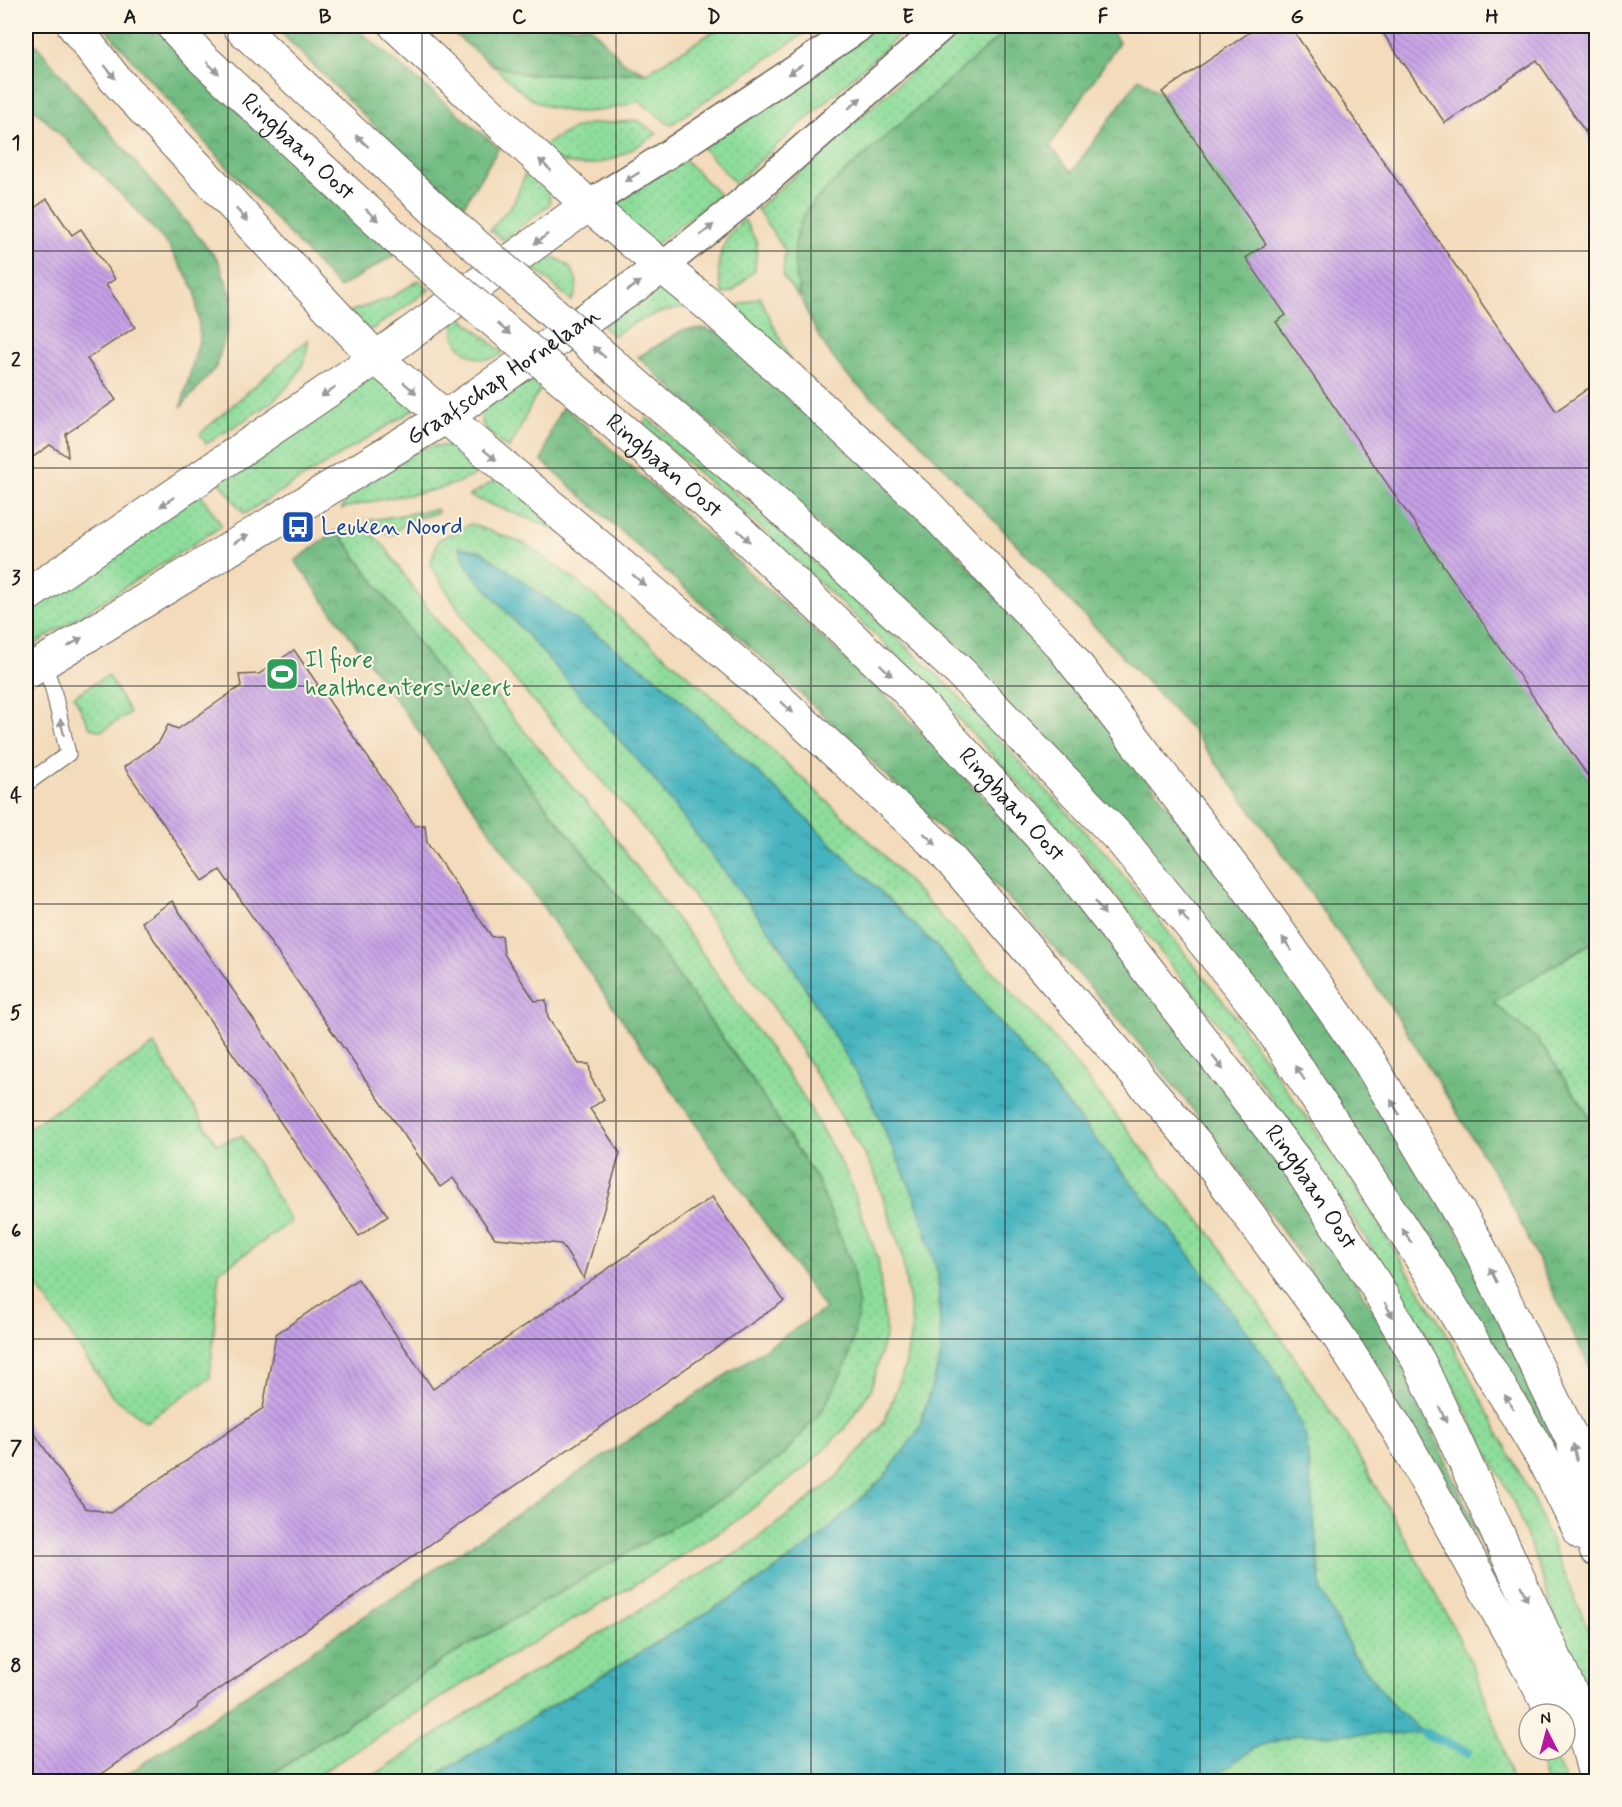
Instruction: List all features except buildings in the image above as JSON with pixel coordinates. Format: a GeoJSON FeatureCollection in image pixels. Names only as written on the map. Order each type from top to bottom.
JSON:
{"type":"FeatureCollection","features":[{"type":"Feature","properties":{"kind":"main road"},"geometry":{"type":"LineString","coordinates":[[74,26],[115,79],[376,358],[444,418],[767,689],[941,849],[1197,1145],[1337,1334],[1401,1435],[1547,1702]]}},
{"type":"Feature","properties":{"kind":"main road","name":"Ringbaan Oost"},"geometry":{"type":"LineString","coordinates":[[173,26],[201,57],[395,237],[738,530],[912,696],[1064,862],[1294,1159],[1375,1284],[1419,1362],[1577,1706],[1594,1772]]}},
{"type":"Feature","properties":{"kind":"main road","name":"Ringbaan Oost"},"geometry":{"type":"LineString","coordinates":[[239,26],[435,210],[775,503],[959,671],[1137,859],[1259,1010],[1433,1276],[1548,1467],[1596,1564]]}},
{"type":"Feature","properties":{"kind":"main road"},"geometry":{"type":"LineString","coordinates":[[396,26],[588,205],[716,311],[926,504],[1061,645],[1241,878],[1367,1058],[1476,1240],[1573,1441],[1596,1550]]}},
{"type":"Feature","properties":{"kind":"main road"},"geometry":{"type":"LineString","coordinates":[[26,596],[376,358],[588,205]]}},
{"type":"Feature","properties":{"kind":"main road","name":"Graafschap Hornelaan"},"geometry":{"type":"LineString","coordinates":[[34,667],[444,418],[662,267]]}},
{"type":"Feature","properties":{"kind":"main road"},"geometry":{"type":"LineString","coordinates":[[1577,1747],[1594,1772]]}},
{"type":"Feature","properties":{"kind":"street"},"geometry":{"type":"LineString","coordinates":[[588,205],[861,26]]}},
{"type":"Feature","properties":{"kind":"street","name":"Graafschap Hornelaan"},"geometry":{"type":"LineString","coordinates":[[662,267],[740,204],[942,26]]}},
{"type":"Feature","properties":{"kind":"lane"},"geometry":{"type":"LineString","coordinates":[[26,784],[68,754],[53,689],[34,667]]}},
{"type":"Feature","properties":{"kind":"green space"},"geometry":{"type":"Polygon","coordinates":[[[103,26],[169,26],[396,254],[339,288],[210,148],[103,26]]]}},
{"type":"Feature","properties":{"kind":"green space"},"geometry":{"type":"Polygon","coordinates":[[[274,26],[353,26],[499,148],[464,205],[407,158],[274,26]]]}},
{"type":"Feature","properties":{"kind":"green space"},"geometry":{"type":"Polygon","coordinates":[[[445,26],[590,26],[623,62],[646,73],[529,75],[491,64],[445,26]]]}},
{"type":"Feature","properties":{"kind":"green space"},"geometry":{"type":"Polygon","coordinates":[[[722,26],[815,26],[670,125],[639,101],[612,109],[584,112],[543,105],[530,98],[491,64],[529,75],[646,73],[722,26]]]}},
{"type":"Feature","properties":{"kind":"green space"},"geometry":{"type":"Polygon","coordinates":[[[877,26],[910,26],[735,183],[701,146],[877,26]]]}},
{"type":"Feature","properties":{"kind":"green space"},"geometry":{"type":"Polygon","coordinates":[[[963,26],[1011,26],[824,191],[802,220],[795,252],[799,297],[783,277],[785,251],[757,209],[963,26]]]}},
{"type":"Feature","properties":{"kind":"green space"},"geometry":{"type":"Polygon","coordinates":[[[1011,26],[1108,26],[1119,42],[1050,146],[1072,172],[1139,78],[1171,100],[1275,249],[1293,324],[1290,327],[1596,768],[1596,940],[1493,1002],[1539,1041],[1596,1127],[1596,1381],[1504,1189],[1397,1016],[1283,854],[1191,729],[899,420],[846,374],[833,358],[811,322],[797,282],[794,261],[796,241],[805,213],[824,191],[1011,26]]]}},
{"type":"Feature","properties":{"kind":"green space"},"geometry":{"type":"Polygon","coordinates":[[[26,33],[218,260],[232,297],[226,334],[216,367],[181,407],[200,337],[195,290],[168,245],[133,206],[26,101],[26,33]]]}},
{"type":"Feature","properties":{"kind":"green space"},"geometry":{"type":"Polygon","coordinates":[[[638,120],[657,134],[628,152],[600,163],[571,164],[538,150],[562,134],[576,128],[596,123],[638,120]]]}},
{"type":"Feature","properties":{"kind":"green space"},"geometry":{"type":"Polygon","coordinates":[[[683,158],[720,195],[652,247],[610,208],[683,158]]]}},
{"type":"Feature","properties":{"kind":"green space"},"geometry":{"type":"Polygon","coordinates":[[[526,172],[548,189],[550,204],[503,240],[490,230],[514,202],[526,172]]]}},
{"type":"Feature","properties":{"kind":"green space"},"geometry":{"type":"Polygon","coordinates":[[[744,219],[757,243],[755,270],[733,291],[723,295],[719,272],[721,253],[729,236],[744,219]]]}},
{"type":"Feature","properties":{"kind":"green space"},"geometry":{"type":"Polygon","coordinates":[[[548,256],[563,262],[573,272],[577,286],[572,301],[528,263],[548,256]]]}},
{"type":"Feature","properties":{"kind":"green space"},"geometry":{"type":"Polygon","coordinates":[[[419,280],[429,290],[370,330],[346,313],[392,297],[419,280]]]}},
{"type":"Feature","properties":{"kind":"green space"},"geometry":{"type":"Polygon","coordinates":[[[654,290],[673,294],[688,307],[649,317],[630,325],[614,336],[602,326],[654,290]]]}},
{"type":"Feature","properties":{"kind":"green space"},"geometry":{"type":"Polygon","coordinates":[[[760,297],[798,377],[729,309],[760,297]]]}},
{"type":"Feature","properties":{"kind":"green space"},"geometry":{"type":"Polygon","coordinates":[[[459,315],[503,353],[493,358],[483,359],[464,351],[454,335],[454,325],[459,315]]]}},
{"type":"Feature","properties":{"kind":"green space"},"geometry":{"type":"Polygon","coordinates":[[[703,328],[726,335],[917,509],[1069,677],[1326,1012],[1464,1242],[1562,1457],[1552,1460],[1439,1251],[1350,1122],[939,639],[638,357],[683,330],[703,328]]]}},
{"type":"Feature","properties":{"kind":"green space"},"geometry":{"type":"Polygon","coordinates":[[[308,339],[305,358],[297,374],[285,389],[255,414],[206,444],[200,434],[308,339]]]}},
{"type":"Feature","properties":{"kind":"green space"},"geometry":{"type":"Polygon","coordinates":[[[375,370],[420,406],[244,514],[216,477],[375,370]]]}},
{"type":"Feature","properties":{"kind":"green space"},"geometry":{"type":"Polygon","coordinates":[[[528,376],[541,389],[508,449],[485,429],[481,418],[482,412],[528,376]]]}},
{"type":"Feature","properties":{"kind":"green space"},"geometry":{"type":"Polygon","coordinates":[[[563,406],[877,687],[1068,885],[1284,1166],[1389,1336],[1489,1555],[1332,1304],[1248,1182],[1157,1065],[1087,983],[1014,903],[861,751],[783,677],[542,461],[551,430],[563,406]]]}},
{"type":"Feature","properties":{"kind":"green space"},"geometry":{"type":"Polygon","coordinates":[[[647,418],[763,516],[949,686],[1106,854],[1230,1010],[1347,1174],[1447,1334],[1532,1497],[1596,1648],[1596,1742],[1577,1692],[1541,1572],[1513,1501],[1419,1321],[1310,1152],[1221,1028],[1080,850],[921,678],[758,525],[643,424],[647,418]]]}},
{"type":"Feature","properties":{"kind":"green space"},"geometry":{"type":"Polygon","coordinates":[[[433,446],[455,446],[490,465],[455,484],[342,509],[347,492],[419,450],[433,446]]]}},
{"type":"Feature","properties":{"kind":"green space"},"geometry":{"type":"Polygon","coordinates":[[[505,474],[579,538],[469,496],[505,474]]]}},
{"type":"Feature","properties":{"kind":"green space"},"geometry":{"type":"Polygon","coordinates":[[[198,490],[222,526],[26,650],[26,608],[198,490]]]}},
{"type":"Feature","properties":{"kind":"green space"},"geometry":{"type":"Polygon","coordinates":[[[437,509],[438,513],[410,520],[391,535],[366,521],[437,509]]]}},
{"type":"Feature","properties":{"kind":"green space"},"geometry":{"type":"Polygon","coordinates":[[[471,524],[525,544],[574,579],[729,710],[876,847],[1051,1034],[1217,1242],[1345,1433],[1429,1580],[1472,1664],[1500,1737],[1511,1781],[1208,1781],[1256,1747],[1298,1735],[1424,1733],[1395,1708],[1354,1655],[1321,1590],[1318,1543],[1178,1239],[938,948],[786,799],[658,679],[653,778],[778,942],[866,1089],[916,1200],[938,1274],[941,1356],[918,1431],[885,1476],[819,1538],[756,1583],[427,1781],[364,1782],[503,1690],[742,1550],[834,1480],[883,1424],[905,1367],[912,1325],[902,1255],[874,1171],[786,1025],[650,836],[472,630],[430,565],[438,540],[471,524]]]}},
{"type":"Feature","properties":{"kind":"green space"},"geometry":{"type":"Polygon","coordinates":[[[366,529],[386,548],[421,600],[513,718],[601,820],[695,943],[801,1093],[847,1174],[878,1259],[886,1333],[871,1390],[844,1429],[807,1466],[732,1524],[629,1588],[487,1669],[308,1781],[261,1782],[447,1658],[729,1494],[783,1455],[824,1408],[849,1358],[852,1266],[819,1183],[751,1078],[646,931],[442,676],[337,530],[366,529]]]}},
{"type":"Feature","properties":{"kind":"green space"},"geometry":{"type":"Polygon","coordinates":[[[337,530],[442,676],[646,931],[751,1078],[819,1183],[852,1266],[859,1308],[849,1358],[824,1408],[783,1455],[729,1494],[447,1658],[261,1781],[117,1781],[825,1309],[452,777],[295,561],[337,530]]]}},
{"type":"Feature","properties":{"kind":"green space"},"geometry":{"type":"Polygon","coordinates":[[[108,675],[130,713],[102,731],[90,728],[74,696],[108,675]]]}},
{"type":"Feature","properties":{"kind":"green space"},"geometry":{"type":"Polygon","coordinates":[[[1596,940],[1596,1127],[1539,1041],[1492,1002],[1596,940]]]}},
{"type":"Feature","properties":{"kind":"green space"},"geometry":{"type":"Polygon","coordinates":[[[154,1045],[217,1144],[242,1136],[291,1222],[219,1272],[210,1378],[146,1421],[112,1396],[26,1269],[26,1130],[154,1045]]]}},
{"type":"Feature","properties":{"kind":"green space"},"geometry":{"type":"Polygon","coordinates":[[[1540,1762],[1556,1762],[1565,1781],[1546,1781],[1540,1762]]]}},
{"type":"Feature","properties":{"kind":"water"},"geometry":{"type":"Polygon","coordinates":[[[459,547],[481,551],[658,679],[786,799],[938,948],[1178,1239],[1280,1377],[1306,1437],[1321,1590],[1354,1655],[1395,1708],[1425,1733],[1298,1735],[1256,1747],[1208,1782],[427,1781],[756,1583],[819,1538],[885,1476],[918,1431],[941,1356],[938,1274],[916,1200],[866,1089],[778,942],[653,778],[468,568],[459,547]]]}},
{"type":"Feature","properties":{"kind":"waterway"},"geometry":{"type":"LineString","coordinates":[[1425,1733],[1467,1752]]}},
{"type":"Feature","properties":{"kind":"place","name":"Leuken Noord"},"geometry":{"type":"Point","coordinates":[298,527]}},
{"type":"Feature","properties":{"kind":"place","name":"Il fiore healthcenters Weert"},"geometry":{"type":"Point","coordinates":[282,674]}}]}
